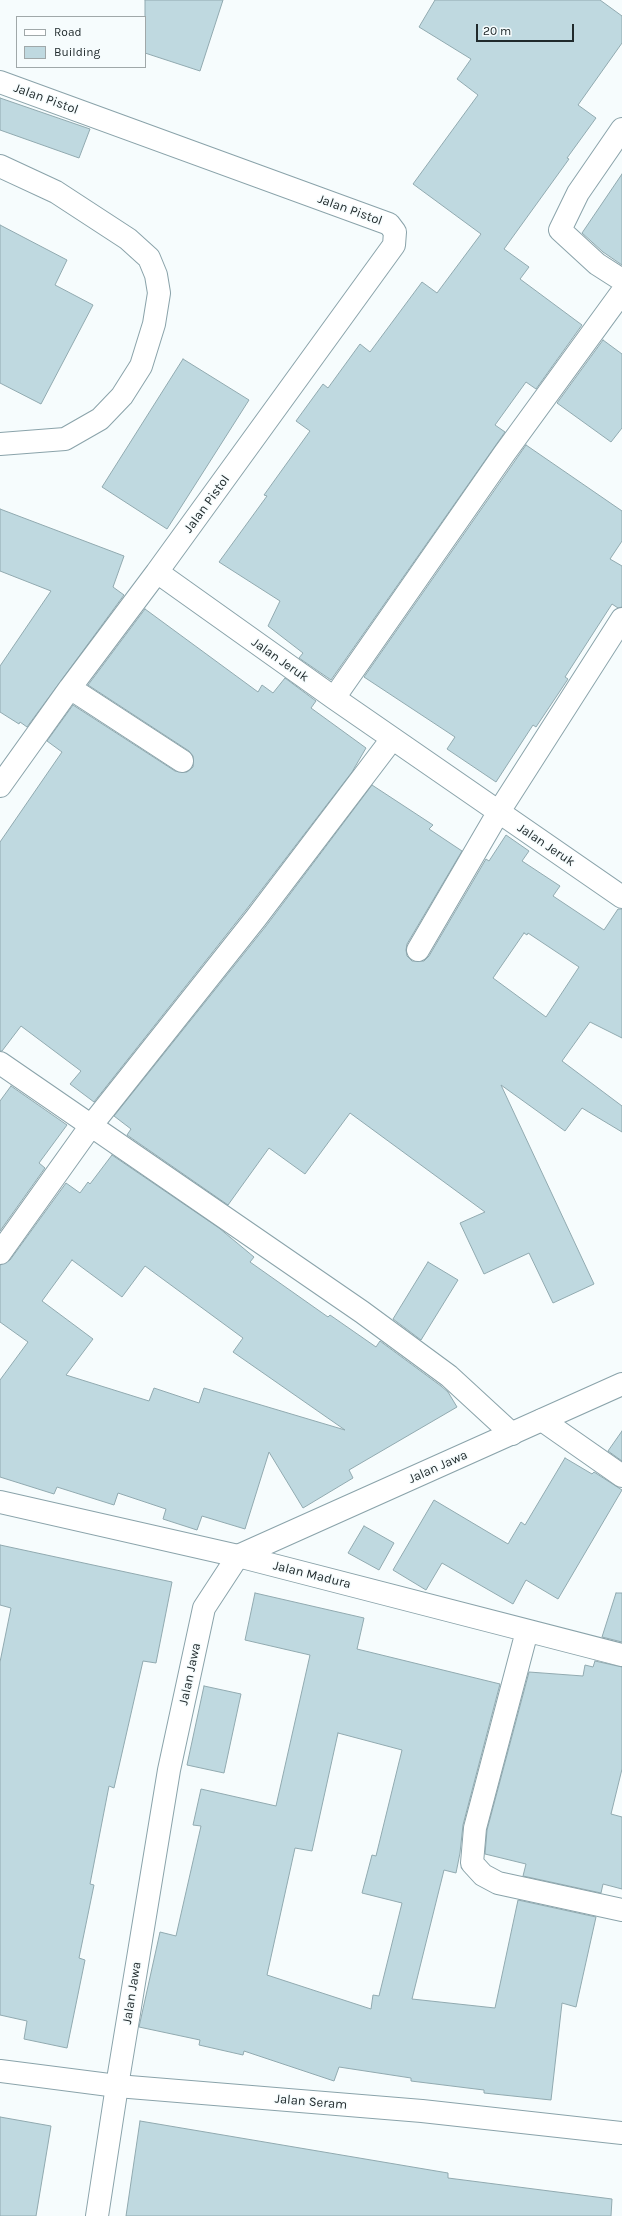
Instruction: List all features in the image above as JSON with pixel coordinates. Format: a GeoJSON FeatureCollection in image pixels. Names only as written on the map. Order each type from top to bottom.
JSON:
{"type":"FeatureCollection","features":[{"type":"Feature","properties":{"kind":"street","name":"Jalan Pistol"},"geometry":{"type":"LineString","coordinates":[[0,82],[389,224],[395,232],[394,245],[157,572]]}},
{"type":"Feature","properties":{"kind":"street"},"geometry":{"type":"LineString","coordinates":[[622,129],[578,193],[560,230],[597,264],[622,280]]}},
{"type":"Feature","properties":{"kind":"street"},"geometry":{"type":"LineString","coordinates":[[0,166],[56,192],[128,239],[149,258],[156,275],[159,293],[154,324],[140,366],[122,396],[100,419],[65,439],[0,444]]}},
{"type":"Feature","properties":{"kind":"street"},"geometry":{"type":"LineString","coordinates":[[334,698],[504,454],[622,292]]}},
{"type":"Feature","properties":{"kind":"street"},"geometry":{"type":"LineString","coordinates":[[0,786],[70,688],[157,572]]}},
{"type":"Feature","properties":{"kind":"street","name":"Jalan Jeruk"},"geometry":{"type":"LineString","coordinates":[[157,572],[392,739],[622,897]]}},
{"type":"Feature","properties":{"kind":"street"},"geometry":{"type":"LineString","coordinates":[[418,950],[498,813],[622,618]]}},
{"type":"Feature","properties":{"kind":"street"},"geometry":{"type":"LineString","coordinates":[[70,688],[182,761]]}},
{"type":"Feature","properties":{"kind":"street"},"geometry":{"type":"LineString","coordinates":[[0,1253],[90,1127],[256,918],[392,739]]}},
{"type":"Feature","properties":{"kind":"street"},"geometry":{"type":"LineString","coordinates":[[0,1063],[90,1127],[368,1317],[449,1376],[512,1434]]}},
{"type":"Feature","properties":{"kind":"street","name":"Jalan Jawa"},"geometry":{"type":"LineString","coordinates":[[97,2216],[169,1770],[204,1608],[238,1556],[622,1384]]}},
{"type":"Feature","properties":{"kind":"street"},"geometry":{"type":"LineString","coordinates":[[542,1420],[622,1476]]}},
{"type":"Feature","properties":{"kind":"street","name":"Jalan Madura"},"geometry":{"type":"LineString","coordinates":[[0,1502],[238,1556],[622,1655]]}},
{"type":"Feature","properties":{"kind":"street"},"geometry":{"type":"LineString","coordinates":[[527,1631],[476,1821],[472,1850],[472,1863],[483,1875],[498,1883],[622,1910]]}},
{"type":"Feature","properties":{"kind":"street","name":"Jalan Seram"},"geometry":{"type":"LineString","coordinates":[[0,2071],[117,2086],[422,2111],[622,2133]]}},
{"type":"Feature","properties":{"kind":"building"},"geometry":{"type":"Polygon","coordinates":[[[145,0],[223,0],[200,71],[146,53],[145,0]]]}},
{"type":"Feature","properties":{"kind":"building"},"geometry":{"type":"Polygon","coordinates":[[[435,0],[600,0],[622,16],[622,43],[578,105],[596,118],[567,158],[569,159],[504,249],[529,267],[520,279],[582,325],[536,389],[526,382],[495,425],[505,432],[331,680],[299,658],[303,653],[268,626],[280,601],[219,562],[267,496],[264,495],[310,431],[296,421],[323,384],[328,388],[360,344],[370,352],[422,282],[437,293],[481,234],[413,184],[478,95],[457,79],[471,59],[419,27],[435,0]]]}},
{"type":"Feature","properties":{"kind":"building"},"geometry":{"type":"Polygon","coordinates":[[[0,98],[90,129],[79,158],[0,130],[0,98]]]}},
{"type":"Feature","properties":{"kind":"building"},"geometry":{"type":"Polygon","coordinates":[[[622,174],[622,265],[603,252],[582,233],[622,174]]]}},
{"type":"Feature","properties":{"kind":"building"},"geometry":{"type":"Polygon","coordinates":[[[0,225],[67,260],[55,285],[93,305],[41,404],[0,383],[0,225]]]}},
{"type":"Feature","properties":{"kind":"building"},"geometry":{"type":"Polygon","coordinates":[[[603,340],[622,354],[622,428],[611,442],[557,403],[603,340]]]}},
{"type":"Feature","properties":{"kind":"building"},"geometry":{"type":"Polygon","coordinates":[[[183,359],[249,400],[167,529],[102,487],[183,359]]]}},
{"type":"Feature","properties":{"kind":"building"},"geometry":{"type":"Polygon","coordinates":[[[526,445],[622,511],[622,541],[610,559],[622,566],[622,607],[618,608],[612,604],[565,677],[568,679],[536,727],[533,725],[496,782],[447,749],[455,737],[364,677],[526,445]]]}},
{"type":"Feature","properties":{"kind":"building"},"geometry":{"type":"Polygon","coordinates":[[[0,509],[124,556],[113,587],[124,595],[27,727],[20,722],[19,724],[0,712],[0,666],[51,591],[0,571],[0,509]]]}},
{"type":"Feature","properties":{"kind":"building"},"geometry":{"type":"Polygon","coordinates":[[[145,609],[258,692],[262,685],[273,693],[285,678],[316,701],[311,708],[366,748],[352,772],[246,910],[94,1102],[70,1084],[81,1071],[21,1026],[2,1051],[0,1051],[0,842],[62,752],[47,741],[73,705],[175,771],[187,772],[193,767],[193,756],[189,751],[88,685],[145,609]]]}},
{"type":"Feature","properties":{"kind":"building"},"geometry":{"type":"Polygon","coordinates":[[[372,785],[433,825],[429,829],[462,851],[407,944],[407,956],[412,961],[424,961],[429,956],[486,859],[489,861],[506,835],[529,851],[522,861],[560,886],[553,896],[604,930],[618,909],[622,909],[622,1038],[590,1022],[562,1061],[622,1106],[622,1132],[582,1108],[565,1131],[501,1085],[594,1284],[553,1303],[529,1253],[484,1274],[460,1223],[485,1212],[350,1113],[305,1174],[269,1148],[228,1205],[127,1135],[131,1129],[114,1116],[266,926],[372,785]],[[524,933],[493,978],[546,1017],[579,967],[528,933],[527,935],[524,933]]]}},
{"type":"Feature","properties":{"kind":"building"},"geometry":{"type":"Polygon","coordinates":[[[11,1086],[67,1125],[39,1163],[45,1168],[0,1231],[0,1101],[11,1086]]]}},
{"type":"Feature","properties":{"kind":"building"},"geometry":{"type":"Polygon","coordinates":[[[112,1155],[219,1228],[254,1257],[250,1262],[328,1317],[330,1315],[376,1347],[380,1341],[448,1392],[457,1407],[349,1470],[353,1478],[303,1508],[269,1452],[245,1529],[202,1516],[197,1530],[163,1519],[166,1509],[118,1493],[114,1505],[57,1487],[54,1494],[0,1477],[0,1380],[28,1342],[0,1322],[0,1265],[10,1260],[66,1183],[80,1193],[88,1182],[90,1184],[112,1155]],[[72,1260],[42,1301],[93,1339],[66,1375],[149,1401],[154,1388],[199,1403],[204,1388],[345,1430],[233,1352],[243,1338],[145,1266],[122,1297],[72,1260]]]}},
{"type":"Feature","properties":{"kind":"building"},"geometry":{"type":"Polygon","coordinates":[[[428,1262],[458,1280],[421,1340],[393,1319],[428,1262]]]}},
{"type":"Feature","properties":{"kind":"building"},"geometry":{"type":"Polygon","coordinates":[[[622,1431],[622,1461],[608,1451],[622,1431]]]}},
{"type":"Feature","properties":{"kind":"building"},"geometry":{"type":"Polygon","coordinates":[[[565,1458],[592,1474],[594,1472],[622,1490],[558,1599],[526,1580],[513,1604],[442,1563],[426,1590],[393,1570],[434,1500],[508,1544],[521,1522],[525,1525],[565,1458]]]}},
{"type":"Feature","properties":{"kind":"building"},"geometry":{"type":"Polygon","coordinates":[[[364,1526],[394,1543],[379,1570],[348,1553],[364,1526]]]}},
{"type":"Feature","properties":{"kind":"building"},"geometry":{"type":"Polygon","coordinates":[[[0,1545],[172,1582],[156,1663],[143,1661],[114,1788],[109,1786],[90,1884],[94,1885],[79,1958],[85,1960],[67,2048],[24,2039],[27,2021],[0,2015],[0,1662],[11,1608],[0,1605],[0,1545]]]}},
{"type":"Feature","properties":{"kind":"building"},"geometry":{"type":"Polygon","coordinates":[[[255,1593],[364,1618],[357,1649],[500,1684],[463,1825],[456,1873],[444,1870],[412,1999],[495,2008],[518,1900],[596,1917],[576,2007],[562,2003],[551,2100],[484,2093],[484,2090],[411,2081],[411,2078],[339,2067],[334,2081],[244,2051],[243,2055],[199,2045],[200,2040],[139,2027],[160,1932],[176,1936],[201,1826],[193,1825],[201,1789],[276,1806],[310,1655],[245,1640],[255,1593]],[[338,1733],[312,1851],[295,1848],[267,1975],[371,2009],[373,1995],[379,1996],[402,1903],[362,1893],[372,1855],[376,1856],[402,1750],[338,1733]]]}},
{"type":"Feature","properties":{"kind":"building"},"geometry":{"type":"Polygon","coordinates":[[[616,1593],[622,1593],[622,1642],[602,1637],[616,1593]]]}},
{"type":"Feature","properties":{"kind":"building"},"geometry":{"type":"Polygon","coordinates":[[[595,1661],[622,1667],[622,1769],[611,1814],[622,1817],[622,1889],[603,1884],[601,1893],[523,1876],[526,1864],[485,1854],[487,1830],[529,1672],[583,1676],[585,1665],[593,1667],[595,1661]]]}},
{"type":"Feature","properties":{"kind":"building"},"geometry":{"type":"Polygon","coordinates":[[[204,1686],[241,1694],[224,1773],[187,1765],[204,1686]]]}},
{"type":"Feature","properties":{"kind":"building"},"geometry":{"type":"Polygon","coordinates":[[[0,2117],[51,2126],[36,2216],[0,2216],[0,2117]]]}},
{"type":"Feature","properties":{"kind":"building"},"geometry":{"type":"Polygon","coordinates":[[[140,2121],[448,2173],[448,2178],[612,2199],[611,2216],[126,2216],[140,2121]]]}}]}
